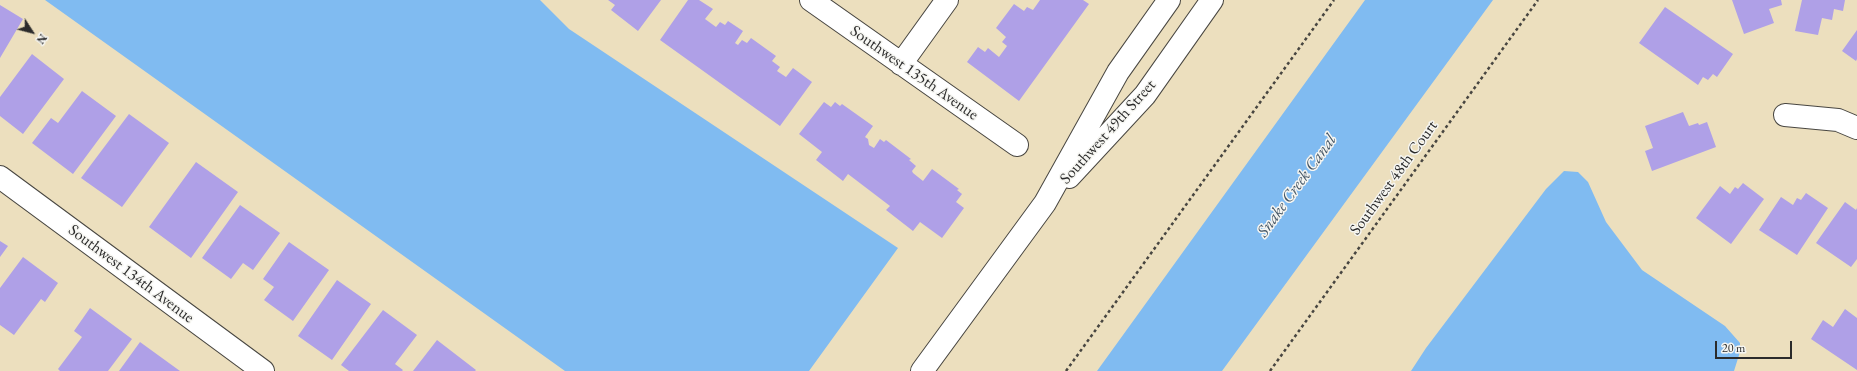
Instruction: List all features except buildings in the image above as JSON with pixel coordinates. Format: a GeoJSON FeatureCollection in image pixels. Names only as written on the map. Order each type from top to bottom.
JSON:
{"type":"FeatureCollection","features":[{"type":"Feature","properties":{"kind":"street","name":"Southwest 135th Avenue"},"geometry":{"type":"LineString","coordinates":[[811,0],[1017,145]]}},
{"type":"Feature","properties":{"kind":"street"},"geometry":{"type":"LineString","coordinates":[[901,64],[947,0]]}},
{"type":"Feature","properties":{"kind":"street","name":"Southwest 49th Street"},"geometry":{"type":"LineString","coordinates":[[1045,203],[1118,72],[1169,0]]}},
{"type":"Feature","properties":{"kind":"street","name":"Southwest 49th Street"},"geometry":{"type":"LineString","coordinates":[[922,371],[1045,203],[1145,95],[1212,0]]}},
{"type":"Feature","properties":{"kind":"street"},"geometry":{"type":"LineString","coordinates":[[1785,115],[1838,120],[1857,128]]}},
{"type":"Feature","properties":{"kind":"street","name":"Southwest 134th Avenue"},"geometry":{"type":"LineString","coordinates":[[0,177],[262,371]]}},
{"type":"Feature","properties":{"kind":"path"},"geometry":{"type":"LineString","coordinates":[[1066,371],[1334,0]]}},
{"type":"Feature","properties":{"kind":"path","name":"Southwest 48th Court"},"geometry":{"type":"LineString","coordinates":[[1270,371],[1538,0]]}},
{"type":"Feature","properties":{"kind":"water"},"geometry":{"type":"Polygon","coordinates":[[[45,0],[540,0],[569,29],[898,248],[809,371],[565,371],[45,0]]]}},
{"type":"Feature","properties":{"kind":"water","name":"Snake Creek Canal"},"geometry":{"type":"Polygon","coordinates":[[[1365,0],[1493,0],[1222,371],[1097,371],[1365,0]]]}},
{"type":"Feature","properties":{"kind":"water"},"geometry":{"type":"Polygon","coordinates":[[[1564,171],[1578,172],[1588,182],[1606,222],[1642,270],[1725,326],[1740,343],[1740,352],[1734,371],[1411,371],[1426,348],[1546,189],[1564,171]]]}}]}
